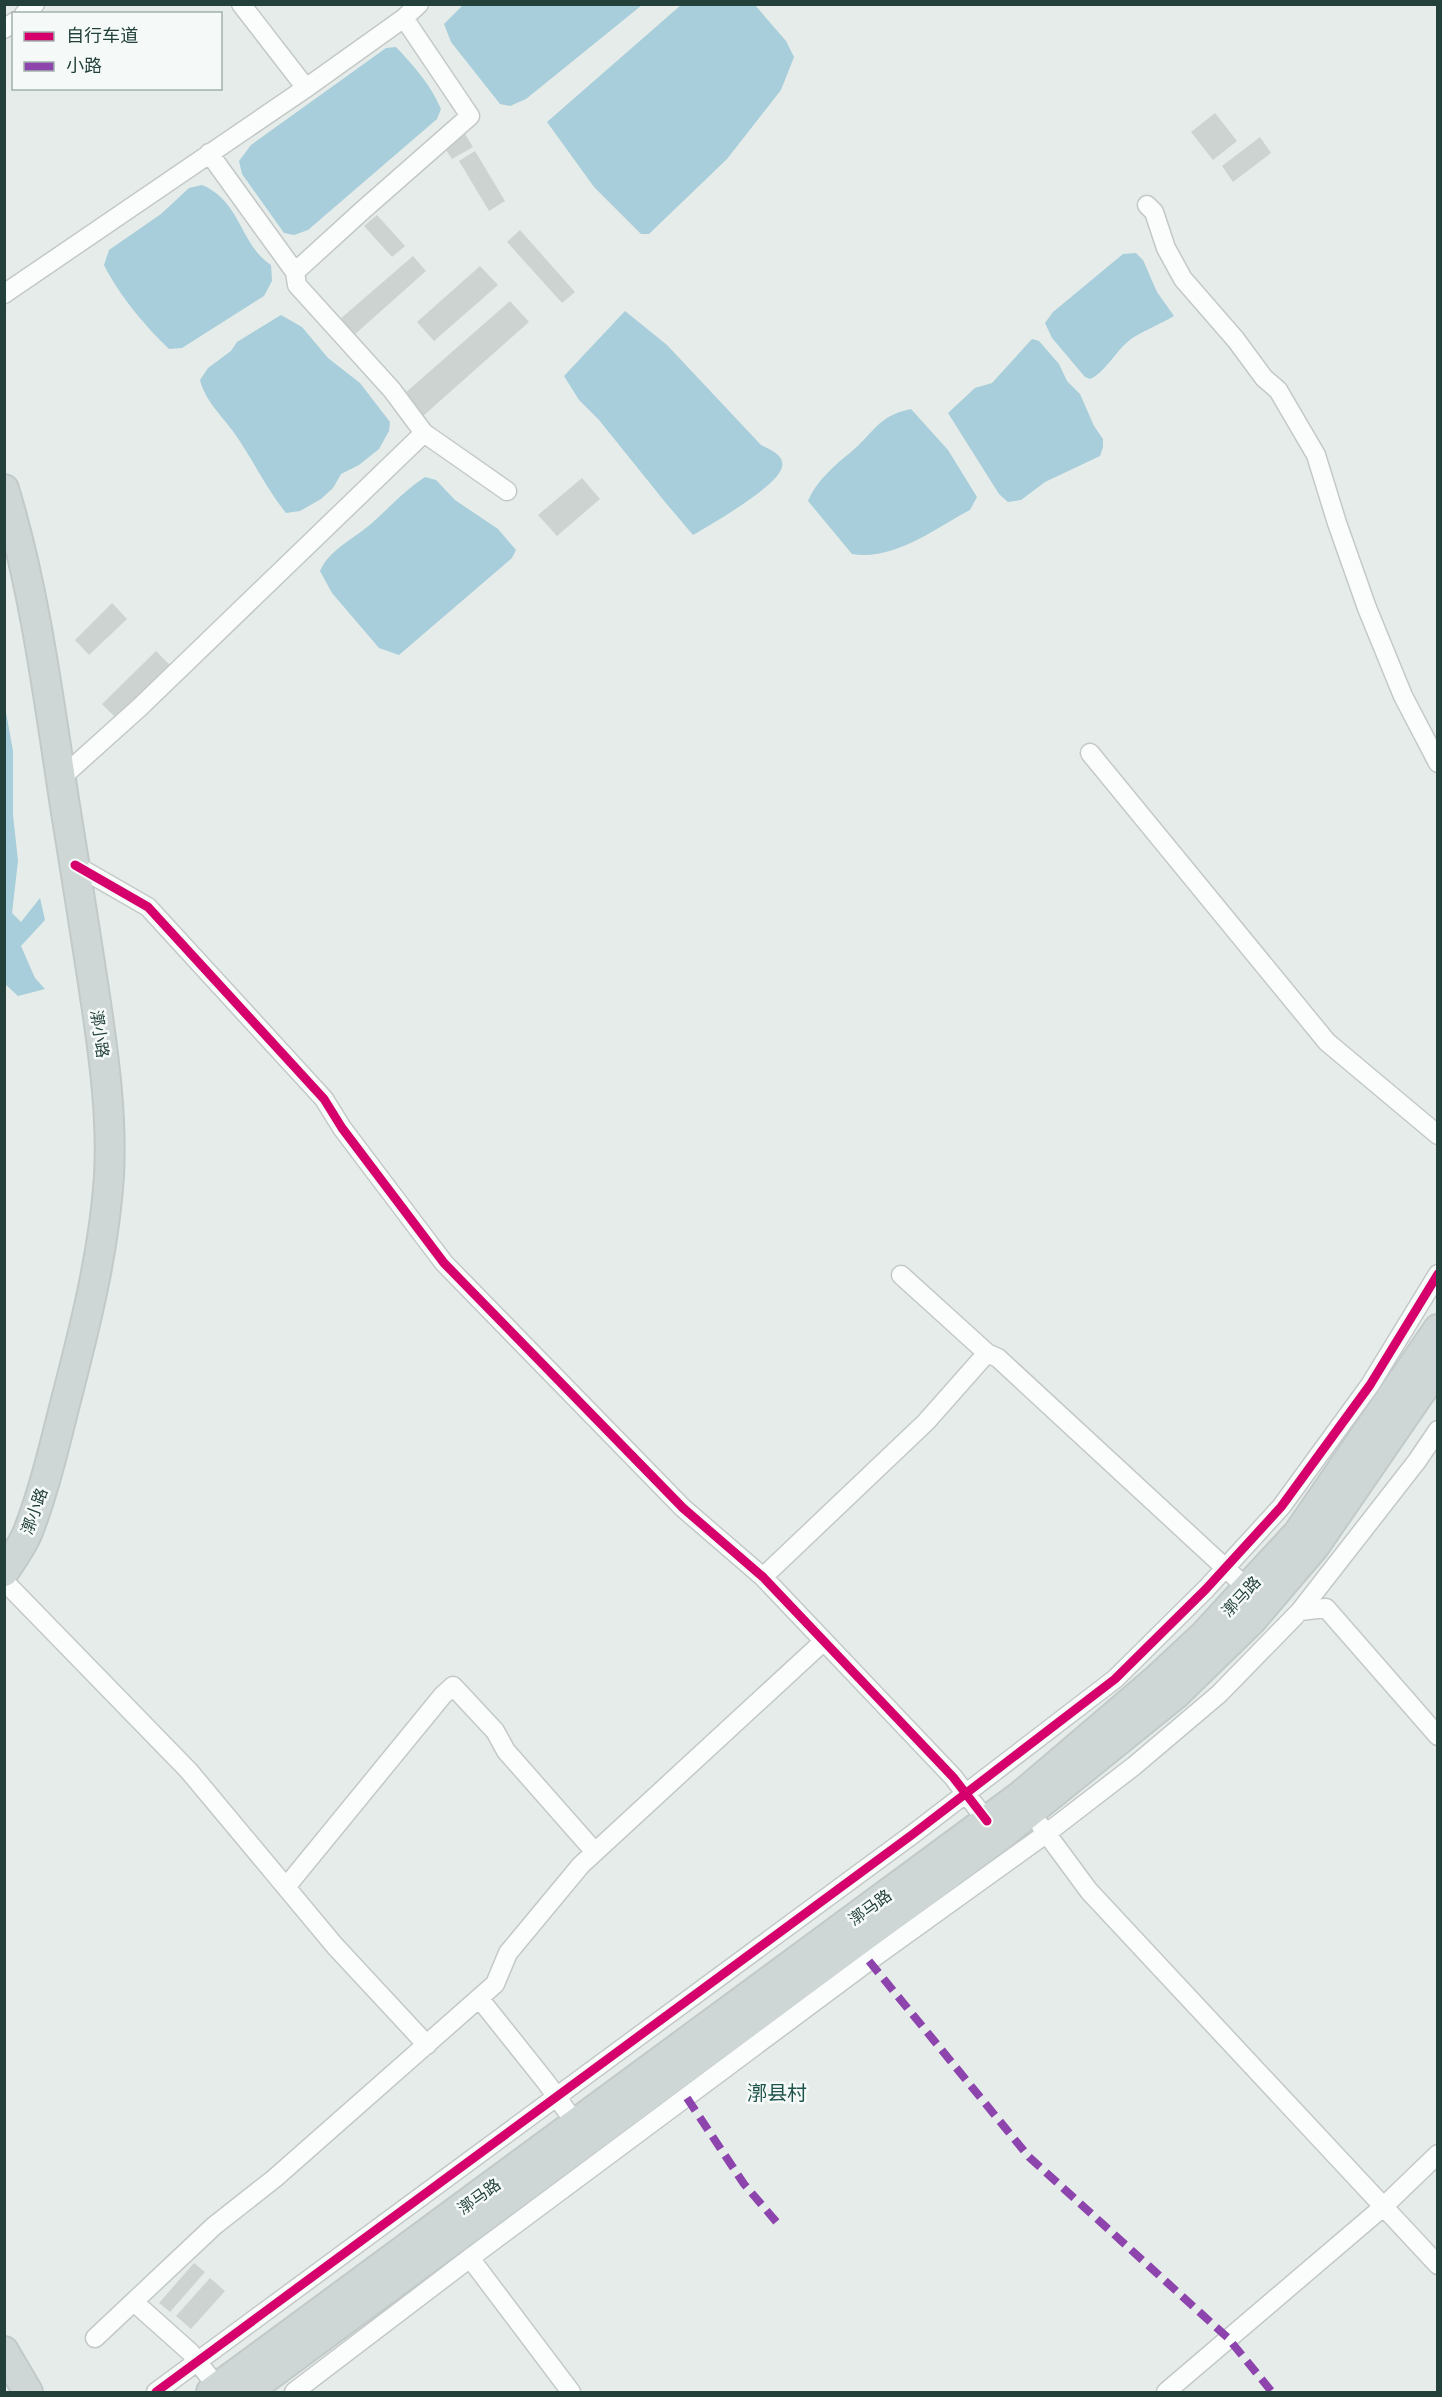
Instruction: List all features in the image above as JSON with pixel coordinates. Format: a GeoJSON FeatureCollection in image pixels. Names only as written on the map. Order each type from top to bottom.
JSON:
{"type":"FeatureCollection","features":[{"type":"Feature","properties":{"kind":"main road","name":"漷小路"},"geometry":{"type":"LineString","coordinates":[[4,489],[24,558],[61,778],[104,1060],[109,1116],[109,1174],[99,1262],[43,1487],[28,1531],[4,1572]]}},
{"type":"Feature","properties":{"kind":"main road","name":"漷马路"},"geometry":{"type":"LineString","coordinates":[[214,2390],[987,1821],[1033,1814],[1164,1673],[1248,1589],[1298,1533],[1437,1329]]}},
{"type":"Feature","properties":{"kind":"main road","name":"漷马路"},"geometry":{"type":"LineString","coordinates":[[247,2392],[1033,1814],[1176,1694],[1251,1620],[1315,1546],[1437,1367]]}},
{"type":"Feature","properties":{"kind":"main road"},"geometry":{"type":"LineString","coordinates":[[4,2351],[28,2392]]}},
{"type":"Feature","properties":{"kind":"street"},"geometry":{"type":"LineString","coordinates":[[241,4],[306,88]]}},
{"type":"Feature","properties":{"kind":"street"},"geometry":{"type":"LineString","coordinates":[[4,294],[306,88],[404,18],[419,4]]}},
{"type":"Feature","properties":{"kind":"street"},"geometry":{"type":"LineString","coordinates":[[295,272],[470,116],[404,18]]}},
{"type":"Feature","properties":{"kind":"street"},"geometry":{"type":"LineString","coordinates":[[209,153],[295,272],[297,285],[392,390],[423,433],[507,491]]}},
{"type":"Feature","properties":{"kind":"street"},"geometry":{"type":"LineString","coordinates":[[1147,205],[1154,212],[1166,248],[1183,279],[1236,340],[1264,378],[1278,390],[1316,455],[1337,523],[1368,608],[1403,696],[1437,763]]}},
{"type":"Feature","properties":{"kind":"street"},"geometry":{"type":"LineString","coordinates":[[61,778],[140,707],[423,433]]}},
{"type":"Feature","properties":{"kind":"street"},"geometry":{"type":"LineString","coordinates":[[1090,753],[1326,1042],[1437,1135]]}},
{"type":"Feature","properties":{"kind":"street"},"geometry":{"type":"LineString","coordinates":[[75,865],[148,907],[324,1099],[342,1128],[444,1263],[683,1508],[763,1576],[953,1777],[987,1821]]}},
{"type":"Feature","properties":{"kind":"street"},"geometry":{"type":"LineString","coordinates":[[156,2392],[966,1793],[1115,1679],[1226,1568],[1281,1507],[1370,1385],[1437,1274]]}},
{"type":"Feature","properties":{"kind":"street"},"geometry":{"type":"LineString","coordinates":[[901,1275],[987,1353],[1007,1366],[1248,1589]]}},
{"type":"Feature","properties":{"kind":"street"},"geometry":{"type":"LineString","coordinates":[[763,1576],[926,1422],[987,1353]]}},
{"type":"Feature","properties":{"kind":"street"},"geometry":{"type":"LineString","coordinates":[[294,2392],[869,1961],[1033,1814],[1134,1766],[1219,1694],[1300,1611],[1417,1461],[1437,1430]]}},
{"type":"Feature","properties":{"kind":"street"},"geometry":{"type":"LineString","coordinates":[[4,1578],[7,1584],[189,1771],[335,1946],[426,2045]]}},
{"type":"Feature","properties":{"kind":"street"},"geometry":{"type":"LineString","coordinates":[[1300,1611],[1326,1608],[1437,1736]]}},
{"type":"Feature","properties":{"kind":"street"},"geometry":{"type":"LineString","coordinates":[[95,2338],[214,2226],[275,2178],[495,1984],[508,1953],[581,1865],[824,1641]]}},
{"type":"Feature","properties":{"kind":"street"},"geometry":{"type":"LineString","coordinates":[[286,1887],[443,1695],[453,1686],[495,1731],[506,1751],[595,1852]]}},
{"type":"Feature","properties":{"kind":"street"},"geometry":{"type":"LineString","coordinates":[[1033,1814],[1089,1891],[1437,2265]]}},
{"type":"Feature","properties":{"kind":"street"},"geometry":{"type":"LineString","coordinates":[[479,1998],[576,2124]]}},
{"type":"Feature","properties":{"kind":"street"},"geometry":{"type":"LineString","coordinates":[[1166,2392],[1383,2207],[1437,2154]]}},
{"type":"Feature","properties":{"kind":"street"},"geometry":{"type":"LineString","coordinates":[[470,2258],[571,2392]]}},
{"type":"Feature","properties":{"kind":"street"},"geometry":{"type":"LineString","coordinates":[[134,2302],[190,2352],[214,2390]]}},
{"type":"Feature","properties":{"kind":"water"},"geometry":{"type":"Polygon","coordinates":[[[463,5],[642,5],[526,99],[510,106],[500,104],[451,42],[444,24],[463,5]]]}},
{"type":"Feature","properties":{"kind":"water"},"geometry":{"type":"Polygon","coordinates":[[[681,5],[755,5],[786,41],[794,57],[781,90],[727,159],[649,234],[641,234],[594,187],[547,122],[681,5]]]}},
{"type":"Feature","properties":{"kind":"water"},"geometry":{"type":"Polygon","coordinates":[[[396,47],[432,92],[441,109],[437,119],[308,230],[294,235],[284,233],[242,174],[239,161],[251,145],[386,48],[396,47]]]}},
{"type":"Feature","properties":{"kind":"water"},"geometry":{"type":"Polygon","coordinates":[[[202,185],[225,201],[253,246],[271,265],[272,281],[264,296],[182,348],[169,349],[133,310],[104,265],[109,250],[161,214],[189,188],[202,185]]]}},
{"type":"Feature","properties":{"kind":"water"},"geometry":{"type":"Polygon","coordinates":[[[1136,253],[1143,260],[1157,292],[1174,316],[1131,339],[1101,372],[1090,379],[1085,377],[1052,338],[1045,323],[1053,312],[1123,254],[1136,253]]]}},
{"type":"Feature","properties":{"kind":"water"},"geometry":{"type":"Polygon","coordinates":[[[625,311],[667,345],[761,445],[776,453],[781,459],[782,467],[769,484],[728,514],[693,535],[599,420],[579,400],[564,376],[625,311]]]}},
{"type":"Feature","properties":{"kind":"water"},"geometry":{"type":"Polygon","coordinates":[[[281,315],[302,327],[328,358],[360,383],[390,422],[389,431],[379,449],[359,465],[341,474],[333,488],[321,499],[300,511],[286,513],[235,434],[210,402],[200,380],[208,368],[231,351],[237,342],[281,315]]]}},
{"type":"Feature","properties":{"kind":"water"},"geometry":{"type":"Polygon","coordinates":[[[1032,339],[1039,341],[1059,364],[1067,381],[1080,394],[1094,426],[1103,439],[1103,447],[1100,456],[1045,482],[1021,500],[1008,502],[999,494],[948,413],[975,388],[992,383],[1032,339]]]}},
{"type":"Feature","properties":{"kind":"water"},"geometry":{"type":"Polygon","coordinates":[[[911,409],[948,450],[977,497],[970,510],[913,542],[883,553],[852,554],[808,501],[826,474],[877,426],[891,416],[911,409]]]}},
{"type":"Feature","properties":{"kind":"water"},"geometry":{"type":"Polygon","coordinates":[[[425,477],[436,480],[455,500],[498,529],[516,550],[512,558],[399,655],[379,648],[332,593],[320,571],[336,551],[425,477]]]}},
{"type":"Feature","properties":{"kind":"water"},"geometry":{"type":"Polygon","coordinates":[[[4,701],[13,751],[13,815],[18,861],[12,913],[21,922],[40,898],[45,920],[21,946],[35,978],[45,989],[18,996],[4,983],[4,701]]]}},
{"type":"Feature","properties":{"kind":"building"},"geometry":{"type":"Polygon","coordinates":[[[1215,113],[1237,141],[1213,160],[1191,132],[1215,113]]]}},
{"type":"Feature","properties":{"kind":"building"},"geometry":{"type":"Polygon","coordinates":[[[465,134],[473,147],[452,159],[444,147],[465,134]]]}},
{"type":"Feature","properties":{"kind":"building"},"geometry":{"type":"Polygon","coordinates":[[[1260,137],[1271,153],[1233,182],[1222,166],[1260,137]]]}},
{"type":"Feature","properties":{"kind":"building"},"geometry":{"type":"Polygon","coordinates":[[[475,151],[505,201],[489,211],[459,161],[475,151]]]}},
{"type":"Feature","properties":{"kind":"building"},"geometry":{"type":"Polygon","coordinates":[[[377,215],[405,246],[392,257],[364,226],[377,215]]]}},
{"type":"Feature","properties":{"kind":"building"},"geometry":{"type":"Polygon","coordinates":[[[520,230],[575,292],[562,303],[507,242],[520,230]]]}},
{"type":"Feature","properties":{"kind":"building"},"geometry":{"type":"Polygon","coordinates":[[[413,256],[426,271],[353,336],[339,320],[413,256]]]}},
{"type":"Feature","properties":{"kind":"building"},"geometry":{"type":"Polygon","coordinates":[[[480,266],[498,285],[434,341],[417,322],[480,266]]]}},
{"type":"Feature","properties":{"kind":"building"},"geometry":{"type":"Polygon","coordinates":[[[510,301],[529,322],[423,416],[404,394],[510,301]]]}},
{"type":"Feature","properties":{"kind":"building"},"geometry":{"type":"Polygon","coordinates":[[[582,478],[600,499],[557,536],[538,515],[582,478]]]}},
{"type":"Feature","properties":{"kind":"building"},"geometry":{"type":"Polygon","coordinates":[[[112,603],[127,619],[89,655],[75,640],[112,603]]]}},
{"type":"Feature","properties":{"kind":"building"},"geometry":{"type":"Polygon","coordinates":[[[156,651],[170,665],[116,718],[102,704],[156,651]]]}},
{"type":"Feature","properties":{"kind":"building"},"geometry":{"type":"Polygon","coordinates":[[[194,2263],[205,2272],[170,2312],[159,2303],[194,2263]]]}},
{"type":"Feature","properties":{"kind":"building"},"geometry":{"type":"Polygon","coordinates":[[[210,2278],[225,2291],[191,2329],[176,2316],[210,2278]]]}},
{"type":"Feature","properties":{"kind":"marked path"},"geometry":{"type":"LineString","coordinates":[[869,1961],[1029,2157],[1228,2338],[1272,2392]]}},
{"type":"Feature","properties":{"kind":"marked path"},"geometry":{"type":"LineString","coordinates":[[687,2098],[744,2184],[779,2225]]}},
{"type":"Feature","properties":{"kind":"cycle path"},"geometry":{"type":"LineString","coordinates":[[75,865],[148,907],[324,1099],[342,1128],[444,1263],[683,1508],[763,1577],[953,1777],[987,1821]]}},
{"type":"Feature","properties":{"kind":"cycle path"},"geometry":{"type":"LineString","coordinates":[[156,2392],[913,1834],[1115,1679],[1206,1589],[1281,1507],[1370,1385],[1438,1274]]}},
{"type":"Feature","properties":{"kind":"district","name":"漷县村"},"geometry":{"type":"Point","coordinates":[777,2093]}}]}
